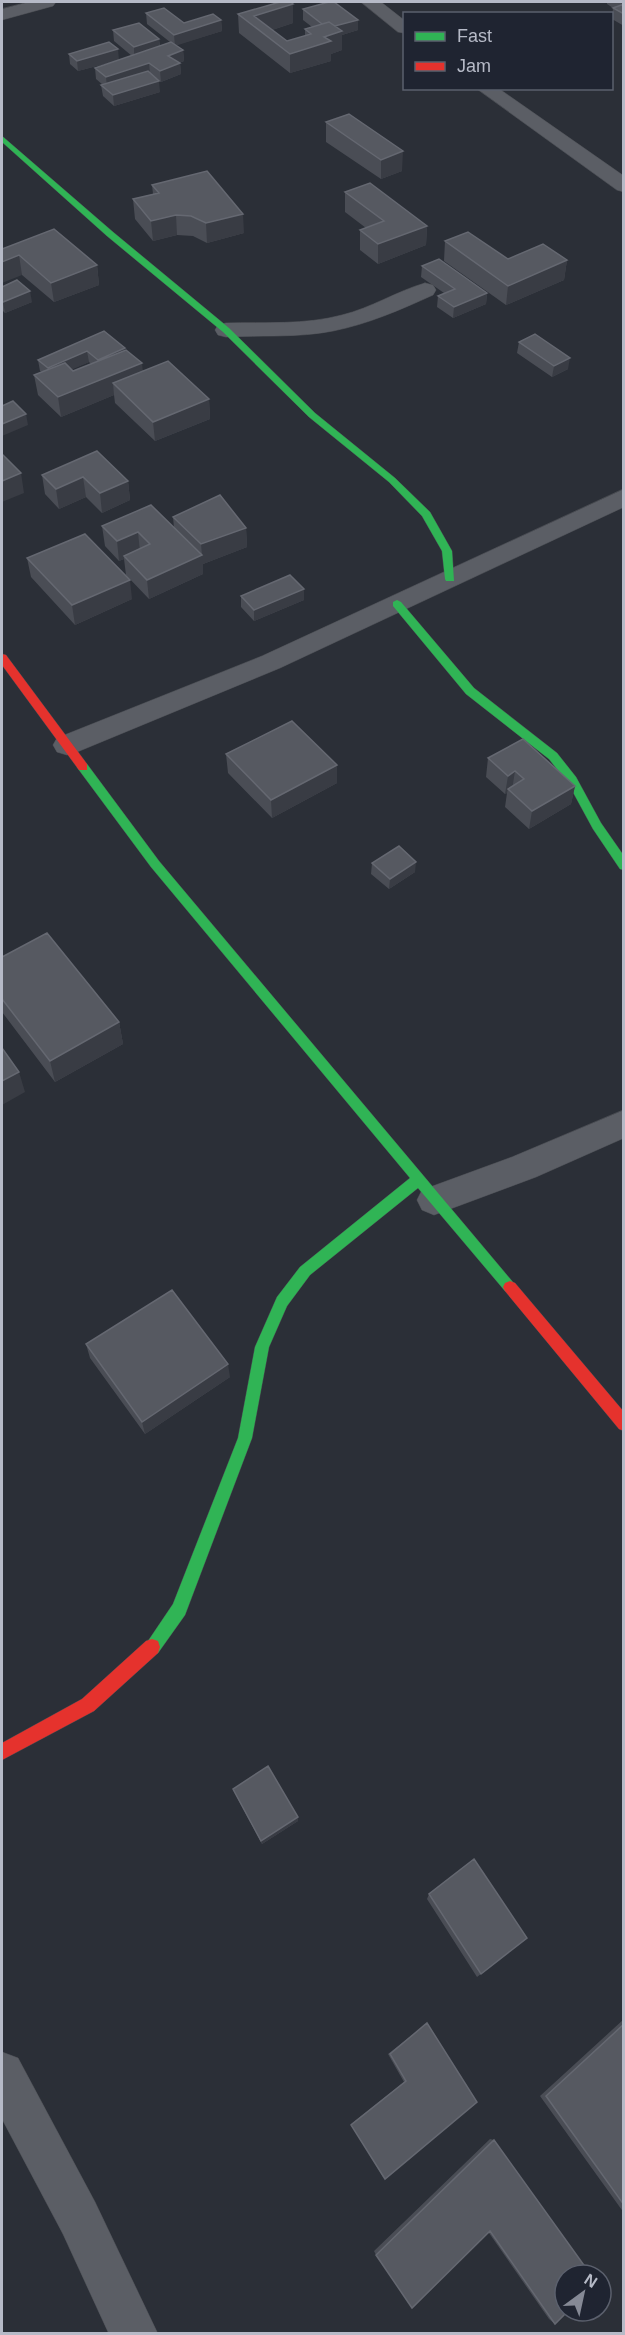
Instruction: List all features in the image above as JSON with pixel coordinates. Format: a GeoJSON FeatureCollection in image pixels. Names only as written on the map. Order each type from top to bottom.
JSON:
{"type":"FeatureCollection","features":[{"type":"Feature","properties":{"kind":"street"},"geometry":{"type":"LineString","coordinates":[[2,15],[47,2]]}},
{"type":"Feature","properties":{"kind":"street"},"geometry":{"type":"LineString","coordinates":[[370,2],[403,27]]}},
{"type":"Feature","properties":{"kind":"street"},"geometry":{"type":"LineString","coordinates":[[488,90],[624,186]]}},
{"type":"Feature","properties":{"kind":"street"},"geometry":{"type":"LineString","coordinates":[[2,138],[110,234],[226,330],[312,415],[392,480],[426,514],[447,551],[450,579]]}},
{"type":"Feature","properties":{"kind":"street"},"geometry":{"type":"LineString","coordinates":[[226,330],[284,330],[346,321],[383,309],[425,290]]}},
{"type":"Feature","properties":{"kind":"street"},"geometry":{"type":"LineString","coordinates":[[67,745],[271,662],[624,497]]}},
{"type":"Feature","properties":{"kind":"street"},"geometry":{"type":"LineString","coordinates":[[397,604],[470,691],[553,756],[572,780],[597,826],[624,866]]}},
{"type":"Feature","properties":{"kind":"street"},"geometry":{"type":"LineString","coordinates":[[2,658],[155,864],[624,1424]]}},
{"type":"Feature","properties":{"kind":"street"},"geometry":{"type":"LineString","coordinates":[[2,1752],[88,1705],[148,1653],[178,1609],[241,1448],[262,1347],[282,1302],[305,1271],[426,1190],[524,1167],[624,1123]]}},
{"type":"Feature","properties":{"kind":"street"},"geometry":{"type":"LineString","coordinates":[[2,2074],[79,2218],[134,2334]]}},
{"type":"Feature","properties":{"kind":"building"},"geometry":{"type":"Polygon","coordinates":[[[280,2],[293,4],[254,16],[287,41],[311,34],[305,29],[329,22],[342,31],[324,37],[331,41],[290,54],[238,14],[280,2]]]}},
{"type":"Feature","properties":{"kind":"building"},"geometry":{"type":"Polygon","coordinates":[[[334,2],[358,20],[335,26],[329,22],[322,24],[303,9],[334,2]]]}},
{"type":"Feature","properties":{"kind":"building"},"geometry":{"type":"Polygon","coordinates":[[[624,4],[624,14],[613,8],[624,4]]]}},
{"type":"Feature","properties":{"kind":"building"},"geometry":{"type":"Polygon","coordinates":[[[164,8],[184,23],[213,14],[221,20],[174,35],[146,13],[164,8]]]}},
{"type":"Feature","properties":{"kind":"building"},"geometry":{"type":"Polygon","coordinates":[[[139,23],[159,39],[134,47],[113,30],[139,23]]]}},
{"type":"Feature","properties":{"kind":"building"},"geometry":{"type":"Polygon","coordinates":[[[109,42],[118,49],[77,61],[69,54],[109,42]]]}},
{"type":"Feature","properties":{"kind":"building"},"geometry":{"type":"Polygon","coordinates":[[[171,42],[183,50],[168,56],[180,63],[160,71],[149,63],[106,77],[95,68],[171,42]]]}},
{"type":"Feature","properties":{"kind":"building"},"geometry":{"type":"Polygon","coordinates":[[[148,71],[159,81],[113,95],[101,85],[148,71]]]}},
{"type":"Feature","properties":{"kind":"building"},"geometry":{"type":"Polygon","coordinates":[[[349,114],[403,151],[381,160],[326,122],[349,114]]]}},
{"type":"Feature","properties":{"kind":"building"},"geometry":{"type":"Polygon","coordinates":[[[207,171],[243,214],[206,223],[191,216],[176,215],[151,221],[133,199],[159,193],[152,185],[207,171]]]}},
{"type":"Feature","properties":{"kind":"building"},"geometry":{"type":"Polygon","coordinates":[[[370,183],[427,226],[378,244],[360,230],[384,221],[345,192],[370,183]]]}},
{"type":"Feature","properties":{"kind":"building"},"geometry":{"type":"Polygon","coordinates":[[[54,229],[97,265],[51,283],[19,255],[2,262],[2,249],[54,229]]]}},
{"type":"Feature","properties":{"kind":"building"},"geometry":{"type":"Polygon","coordinates":[[[468,232],[508,259],[543,244],[567,260],[508,286],[445,241],[468,232]]]}},
{"type":"Feature","properties":{"kind":"building"},"geometry":{"type":"Polygon","coordinates":[[[439,259],[487,293],[454,307],[438,296],[455,289],[422,266],[439,259]]]}},
{"type":"Feature","properties":{"kind":"building"},"geometry":{"type":"Polygon","coordinates":[[[17,280],[30,291],[3,302],[2,287],[17,280]]]}},
{"type":"Feature","properties":{"kind":"building"},"geometry":{"type":"Polygon","coordinates":[[[104,331],[125,348],[98,360],[87,351],[48,368],[38,360],[104,331]]]}},
{"type":"Feature","properties":{"kind":"building"},"geometry":{"type":"Polygon","coordinates":[[[535,334],[570,358],[554,366],[519,342],[535,334]]]}},
{"type":"Feature","properties":{"kind":"building"},"geometry":{"type":"Polygon","coordinates":[[[126,350],[142,363],[58,397],[34,375],[65,363],[73,371],[126,350]]]}},
{"type":"Feature","properties":{"kind":"building"},"geometry":{"type":"Polygon","coordinates":[[[168,361],[209,399],[153,422],[113,383],[168,361]]]}},
{"type":"Feature","properties":{"kind":"building"},"geometry":{"type":"Polygon","coordinates":[[[13,401],[26,414],[2,424],[2,406],[13,401]]]}},
{"type":"Feature","properties":{"kind":"building"},"geometry":{"type":"Polygon","coordinates":[[[97,451],[128,481],[100,493],[83,477],[56,489],[42,475],[97,451]]]}},
{"type":"Feature","properties":{"kind":"building"},"geometry":{"type":"Polygon","coordinates":[[[2,454],[21,473],[2,481],[2,454]]]}},
{"type":"Feature","properties":{"kind":"building"},"geometry":{"type":"Polygon","coordinates":[[[220,495],[246,528],[201,544],[173,517],[220,495]]]}},
{"type":"Feature","properties":{"kind":"building"},"geometry":{"type":"Polygon","coordinates":[[[151,505],[202,555],[147,580],[124,556],[150,544],[138,532],[117,541],[102,526],[151,505]]]}},
{"type":"Feature","properties":{"kind":"building"},"geometry":{"type":"Polygon","coordinates":[[[85,534],[130,580],[72,605],[27,558],[85,534]]]}},
{"type":"Feature","properties":{"kind":"building"},"geometry":{"type":"Polygon","coordinates":[[[290,575],[304,589],[254,610],[241,596],[290,575]]]}},
{"type":"Feature","properties":{"kind":"building"},"geometry":{"type":"Polygon","coordinates":[[[292,721],[337,765],[271,800],[226,754],[292,721]]]}},
{"type":"Feature","properties":{"kind":"building"},"geometry":{"type":"Polygon","coordinates":[[[523,739],[575,786],[532,811],[508,789],[524,779],[515,771],[508,776],[488,758],[523,739]]]}},
{"type":"Feature","properties":{"kind":"building"},"geometry":{"type":"Polygon","coordinates":[[[399,846],[416,862],[390,879],[372,863],[399,846]]]}},
{"type":"Feature","properties":{"kind":"building"},"geometry":{"type":"Polygon","coordinates":[[[47,933],[119,1022],[50,1061],[2,999],[2,957],[47,933]]]}},
{"type":"Feature","properties":{"kind":"building"},"geometry":{"type":"Polygon","coordinates":[[[2,1048],[19,1072],[2,1081],[2,1048]]]}},
{"type":"Feature","properties":{"kind":"building"},"geometry":{"type":"Polygon","coordinates":[[[172,1290],[228,1364],[142,1422],[86,1344],[172,1290]]]}},
{"type":"Feature","properties":{"kind":"building"},"geometry":{"type":"Polygon","coordinates":[[[268,1766],[298,1817],[261,1841],[233,1789],[268,1766]]]}},
{"type":"Feature","properties":{"kind":"building"},"geometry":{"type":"Polygon","coordinates":[[[474,1859],[527,1938],[481,1974],[429,1894],[474,1859]]]}},
{"type":"Feature","properties":{"kind":"building"},"geometry":{"type":"Polygon","coordinates":[[[427,2023],[477,2102],[385,2179],[351,2125],[406,2081],[390,2054],[427,2023]]]}},
{"type":"Feature","properties":{"kind":"building"},"geometry":{"type":"Polygon","coordinates":[[[624,2024],[624,2205],[546,2096],[624,2024]]]}},
{"type":"Feature","properties":{"kind":"building"},"geometry":{"type":"Polygon","coordinates":[[[494,2140],[582,2263],[553,2263],[553,2321],[490,2231],[412,2308],[376,2255],[494,2140]]]}},
{"type":"Feature","properties":{"kind":"traffic: fast"},"geometry":{"type":"LineString","coordinates":[[2,138],[110,234],[226,330],[312,415],[392,480],[426,514],[447,551],[450,579]]}},
{"type":"Feature","properties":{"kind":"traffic: fast"},"geometry":{"type":"LineString","coordinates":[[397,604],[470,691],[553,756],[572,780],[597,826],[624,866]]}},
{"type":"Feature","properties":{"kind":"traffic: fast"},"geometry":{"type":"LineString","coordinates":[[83,767],[155,864],[510,1287]]}},
{"type":"Feature","properties":{"kind":"traffic: fast"},"geometry":{"type":"LineString","coordinates":[[152,1647],[179,1609],[245,1438],[262,1347],[282,1302],[305,1271],[418,1180]]}},
{"type":"Feature","properties":{"kind":"traffic: jam"},"geometry":{"type":"LineString","coordinates":[[2,658],[83,767]]}},
{"type":"Feature","properties":{"kind":"traffic: jam"},"geometry":{"type":"LineString","coordinates":[[510,1287],[624,1424]]}},
{"type":"Feature","properties":{"kind":"traffic: jam"},"geometry":{"type":"LineString","coordinates":[[2,1752],[88,1705],[152,1647]]}}]}
